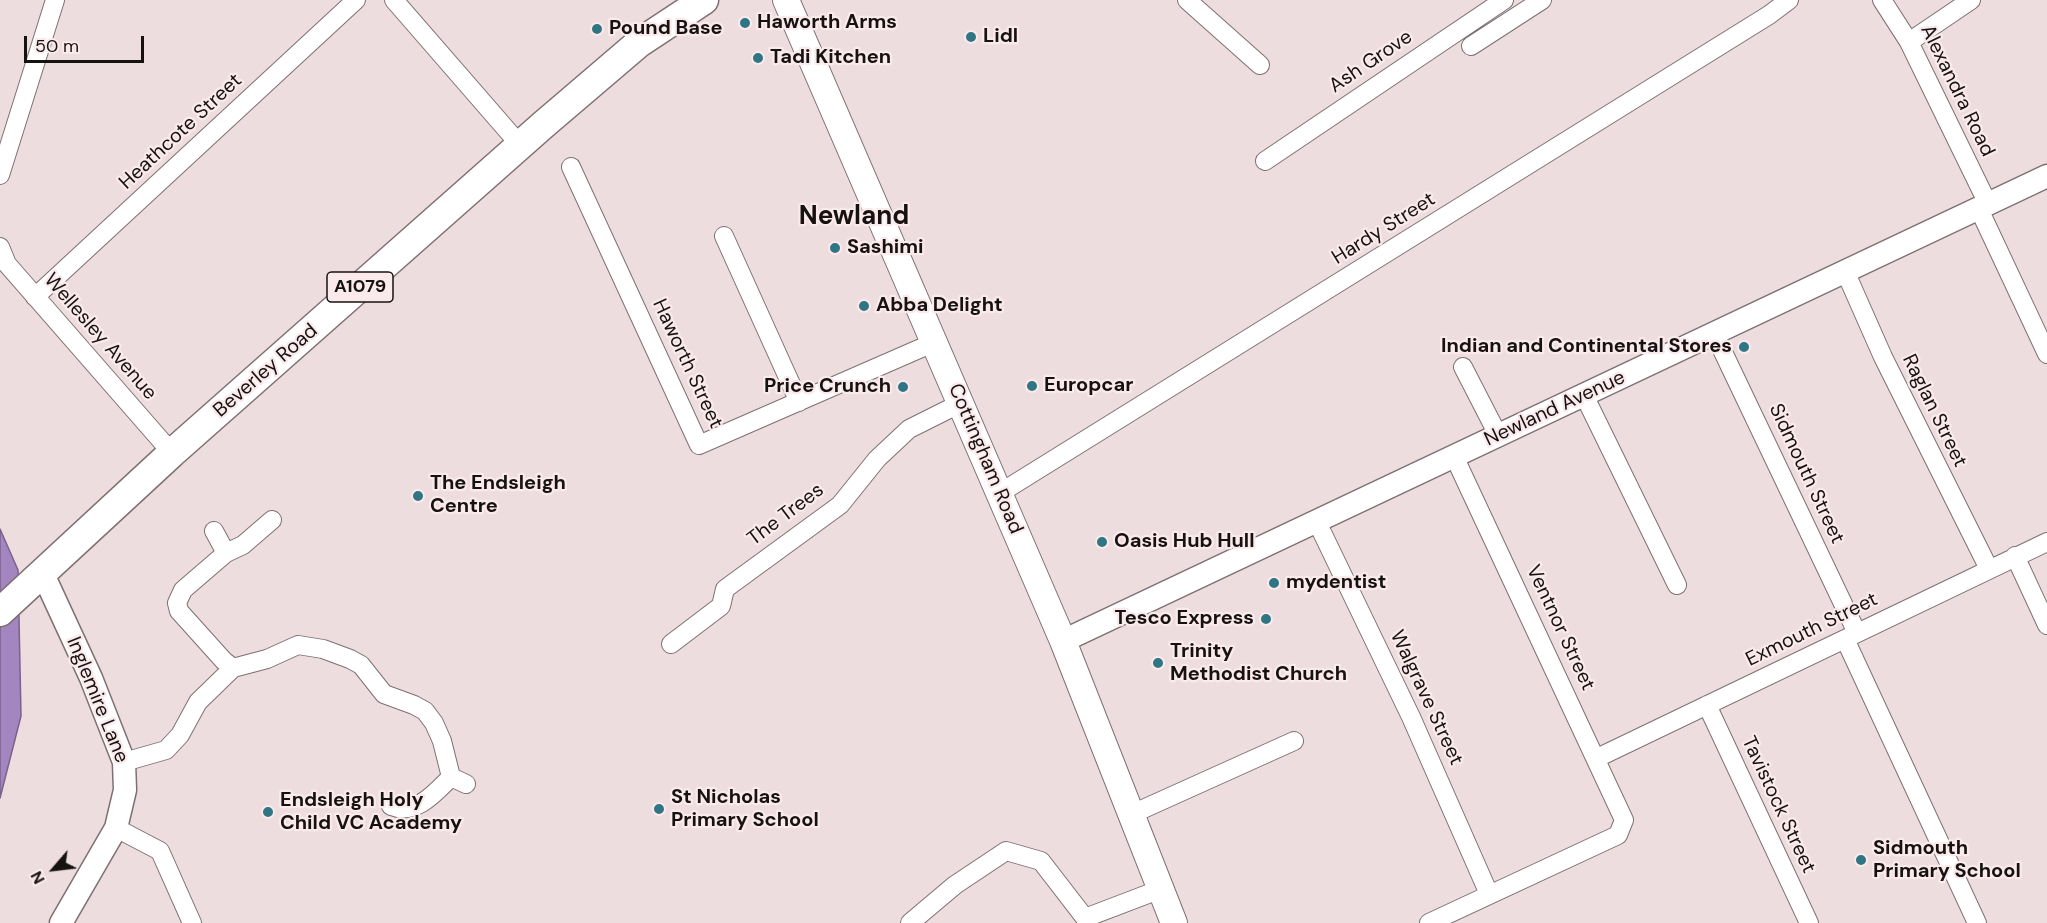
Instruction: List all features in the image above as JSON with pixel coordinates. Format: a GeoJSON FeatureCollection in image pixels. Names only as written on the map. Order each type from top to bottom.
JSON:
{"type":"FeatureCollection","features":[{"type":"Feature","properties":{"kind":"main road","name":"Beverley Road"},"geometry":{"type":"LineString","coordinates":[[0,612],[172,453],[520,145],[631,50],[704,0]]}},
{"type":"Feature","properties":{"kind":"main road","name":"Cottingham Road"},"geometry":{"type":"LineString","coordinates":[[786,0],[1063,641],[1174,923]]}},
{"type":"Feature","properties":{"kind":"street"},"geometry":{"type":"LineString","coordinates":[[0,175],[55,0]]}},
{"type":"Feature","properties":{"kind":"street","name":"Heathcote Street"},"geometry":{"type":"LineString","coordinates":[[35,297],[356,0]]}},
{"type":"Feature","properties":{"kind":"street"},"geometry":{"type":"LineString","coordinates":[[394,0],[520,145]]}},
{"type":"Feature","properties":{"kind":"street"},"geometry":{"type":"LineString","coordinates":[[1187,0],[1260,65]]}},
{"type":"Feature","properties":{"kind":"street","name":"Ash Grove"},"geometry":{"type":"LineString","coordinates":[[1265,161],[1503,0]]}},
{"type":"Feature","properties":{"kind":"street"},"geometry":{"type":"LineString","coordinates":[[1472,46],[1542,0]]}},
{"type":"Feature","properties":{"kind":"street","name":"Hardy Street"},"geometry":{"type":"LineString","coordinates":[[1000,493],[1769,15],[1789,0]]}},
{"type":"Feature","properties":{"kind":"street","name":"Alexandra Road"},"geometry":{"type":"LineString","coordinates":[[1882,0],[1909,42],[2047,354]]}},
{"type":"Feature","properties":{"kind":"street"},"geometry":{"type":"LineString","coordinates":[[1909,42],[1971,0]]}},
{"type":"Feature","properties":{"kind":"street","name":"Haworth Street"},"geometry":{"type":"LineString","coordinates":[[571,167],[699,445],[935,342]]}},
{"type":"Feature","properties":{"kind":"street","name":"Newland Avenue"},"geometry":{"type":"LineString","coordinates":[[1063,641],[1454,456],[1499,437],[2047,176]]}},
{"type":"Feature","properties":{"kind":"street"},"geometry":{"type":"LineString","coordinates":[[724,236],[799,402]]}},
{"type":"Feature","properties":{"kind":"street","name":"Wellesley Avenue"},"geometry":{"type":"LineString","coordinates":[[0,247],[7,264],[172,453]]}},
{"type":"Feature","properties":{"kind":"street","name":"Raglan Street"},"geometry":{"type":"LineString","coordinates":[[1845,271],[1882,357],[1989,569]]}},
{"type":"Feature","properties":{"kind":"street","name":"Sidmouth Street"},"geometry":{"type":"LineString","coordinates":[[1714,333],[1977,923]]}},
{"type":"Feature","properties":{"kind":"street"},"geometry":{"type":"LineString","coordinates":[[1463,367],[1499,437]]}},
{"type":"Feature","properties":{"kind":"street"},"geometry":{"type":"LineString","coordinates":[[1584,395],[1677,585]]}},
{"type":"Feature","properties":{"kind":"street","name":"The Trees"},"geometry":{"type":"LineString","coordinates":[[671,644],[721,606],[725,589],[840,505],[877,459],[909,429],[961,403]]}},
{"type":"Feature","properties":{"kind":"street","name":"Ventnor Street"},"geometry":{"type":"LineString","coordinates":[[1454,456],[1624,820],[1618,835],[1489,894]]}},
{"type":"Feature","properties":{"kind":"street"},"geometry":{"type":"LineString","coordinates":[[233,668],[179,611],[177,603],[183,590],[226,553],[243,545],[272,520]]}},
{"type":"Feature","properties":{"kind":"street","name":"Walgrave Street"},"geometry":{"type":"LineString","coordinates":[[1317,522],[1411,717],[1489,894]]}},
{"type":"Feature","properties":{"kind":"street"},"geometry":{"type":"LineString","coordinates":[[214,531],[226,553]]}},
{"type":"Feature","properties":{"kind":"street","name":"Exmouth Street"},"geometry":{"type":"LineString","coordinates":[[1597,758],[2047,542]]}},
{"type":"Feature","properties":{"kind":"street"},"geometry":{"type":"LineString","coordinates":[[2015,556],[2047,625]]}},
{"type":"Feature","properties":{"kind":"street","name":"Inglemire Lane"},"geometry":{"type":"LineString","coordinates":[[35,581],[91,678],[124,762],[126,790],[116,828],[61,923]]}},
{"type":"Feature","properties":{"kind":"street"},"geometry":{"type":"LineString","coordinates":[[124,762],[166,750],[180,735],[198,702],[233,668],[267,659],[298,645],[323,649],[360,665],[384,694],[425,711],[442,741],[459,781],[424,802],[400,810],[391,806]]}},
{"type":"Feature","properties":{"kind":"street","name":"Tavistock Street"},"geometry":{"type":"LineString","coordinates":[[1707,705],[1809,923]]}},
{"type":"Feature","properties":{"kind":"street"},"geometry":{"type":"LineString","coordinates":[[1132,814],[1294,741]]}},
{"type":"Feature","properties":{"kind":"street"},"geometry":{"type":"LineString","coordinates":[[116,828],[160,851],[192,923]]}},
{"type":"Feature","properties":{"kind":"street"},"geometry":{"type":"LineString","coordinates":[[910,923],[955,885],[1006,851],[1041,861],[1085,918],[1161,889]]}},
{"type":"Feature","properties":{"kind":"street"},"geometry":{"type":"LineString","coordinates":[[1429,923],[1489,894]]}},
{"type":"Feature","properties":{"kind":"shaded area"},"geometry":{"type":"Polygon","coordinates":[[[0,529],[18,570],[21,716],[0,798],[0,529]]]}},
{"type":"Feature","properties":{"kind":"place","name":"Haworth Arms"},"geometry":{"type":"Point","coordinates":[745,23]}},
{"type":"Feature","properties":{"kind":"place","name":"Pound Base"},"geometry":{"type":"Point","coordinates":[597,29]}},
{"type":"Feature","properties":{"kind":"place","name":"Lidl"},"geometry":{"type":"Point","coordinates":[971,37]}},
{"type":"Feature","properties":{"kind":"place","name":"Tadi Kitchen"},"geometry":{"type":"Point","coordinates":[758,58]}},
{"type":"Feature","properties":{"kind":"place","name":"Sashimi"},"geometry":{"type":"Point","coordinates":[835,248]}},
{"type":"Feature","properties":{"kind":"place","name":"Abba Delight"},"geometry":{"type":"Point","coordinates":[864,306]}},
{"type":"Feature","properties":{"kind":"place","name":"Indian and Continental Stores"},"geometry":{"type":"Point","coordinates":[1744,347]}},
{"type":"Feature","properties":{"kind":"place","name":"Europcar"},"geometry":{"type":"Point","coordinates":[1032,386]}},
{"type":"Feature","properties":{"kind":"place","name":"Price Crunch"},"geometry":{"type":"Point","coordinates":[903,387]}},
{"type":"Feature","properties":{"kind":"place","name":"The Endsleigh Centre"},"geometry":{"type":"Point","coordinates":[418,496]}},
{"type":"Feature","properties":{"kind":"place","name":"Oasis Hub Hull"},"geometry":{"type":"Point","coordinates":[1102,542]}},
{"type":"Feature","properties":{"kind":"place","name":"mydentist"},"geometry":{"type":"Point","coordinates":[1274,583]}},
{"type":"Feature","properties":{"kind":"place","name":"Tesco Express"},"geometry":{"type":"Point","coordinates":[1266,619]}},
{"type":"Feature","properties":{"kind":"place","name":"Trinity Methodist Church"},"geometry":{"type":"Point","coordinates":[1158,663]}},
{"type":"Feature","properties":{"kind":"place","name":"St Nicholas Primary School"},"geometry":{"type":"Point","coordinates":[659,809]}},
{"type":"Feature","properties":{"kind":"place","name":"Endsleigh Holy Child VC Academy"},"geometry":{"type":"Point","coordinates":[268,812]}},
{"type":"Feature","properties":{"kind":"place","name":"Sidmouth Primary School"},"geometry":{"type":"Point","coordinates":[1861,860]}},
{"type":"Feature","properties":{"kind":"district","name":"Newland"},"geometry":{"type":"Point","coordinates":[854,217]}}]}
